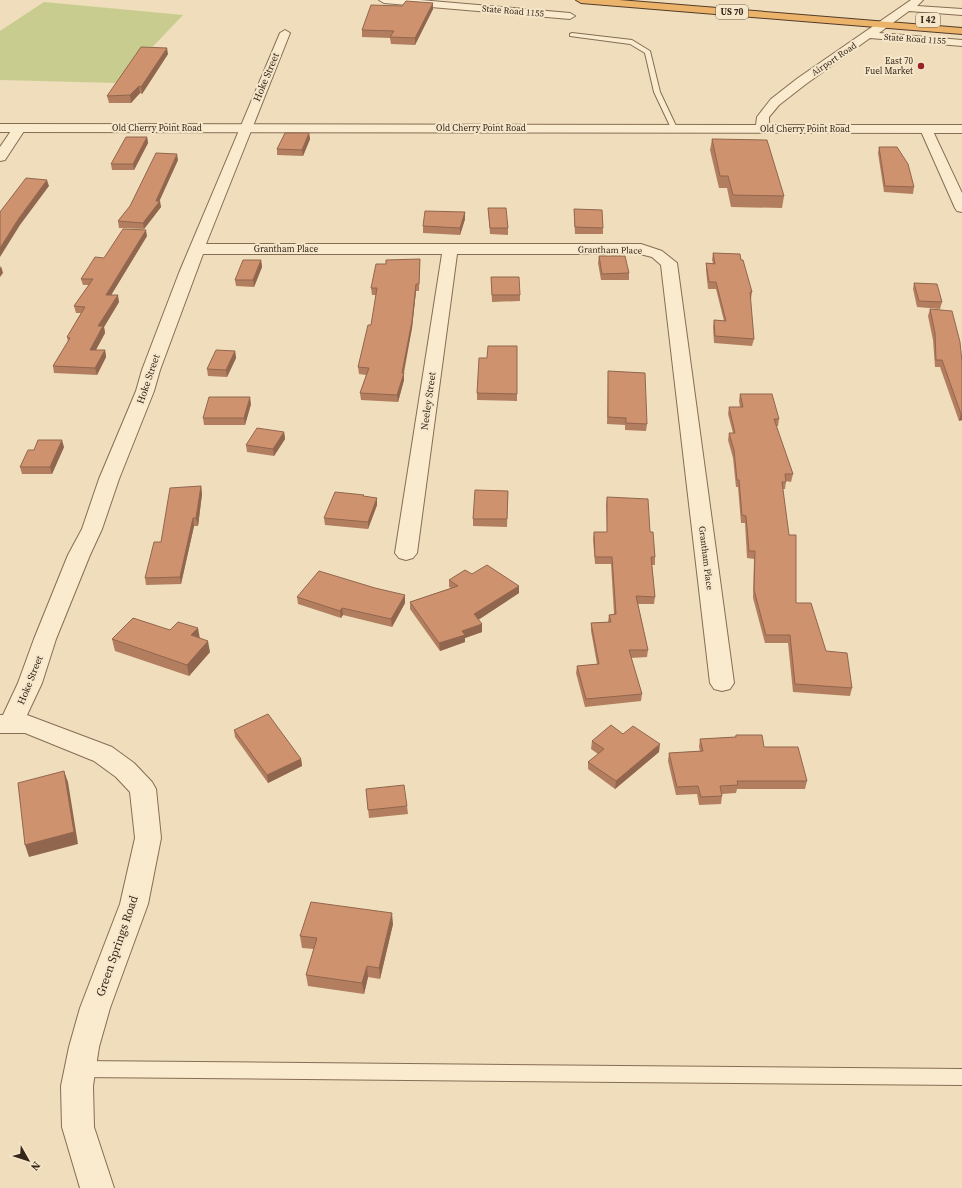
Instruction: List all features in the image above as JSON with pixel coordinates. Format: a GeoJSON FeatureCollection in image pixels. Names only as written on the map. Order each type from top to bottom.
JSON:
{"type":"FeatureCollection","features":[{"type":"Feature","properties":{"kind":"highway","name":"US 70"},"geometry":{"type":"LineString","coordinates":[[580,0],[962,31]]}},
{"type":"Feature","properties":{"kind":"highway","name":"I 42"},"geometry":{"type":"LineString","coordinates":[[657,0],[962,22]]}},
{"type":"Feature","properties":{"kind":"street","name":"State Road 1155"},"geometry":{"type":"LineString","coordinates":[[384,0],[570,16]]}},
{"type":"Feature","properties":{"kind":"street","name":"Airport Road"},"geometry":{"type":"LineString","coordinates":[[762,129],[763,117],[775,102],[802,81],[918,0]]}},
{"type":"Feature","properties":{"kind":"street"},"geometry":{"type":"LineString","coordinates":[[907,8],[962,12]]}},
{"type":"Feature","properties":{"kind":"street","name":"Hoke Street"},"geometry":{"type":"LineString","coordinates":[[5,724],[30,683],[45,639],[79,556],[92,529],[109,479],[145,390],[151,370],[197,249],[245,128],[285,33]]}},
{"type":"Feature","properties":{"kind":"street","name":"State Road 1155"},"geometry":{"type":"LineString","coordinates":[[869,35],[962,43]]}},
{"type":"Feature","properties":{"kind":"street","name":"Old Cherry Point Road"},"geometry":{"type":"LineString","coordinates":[[0,128],[962,129]]}},
{"type":"Feature","properties":{"kind":"street"},"geometry":{"type":"LineString","coordinates":[[0,157],[20,128]]}},
{"type":"Feature","properties":{"kind":"street"},"geometry":{"type":"LineString","coordinates":[[926,129],[962,208]]}},
{"type":"Feature","properties":{"kind":"street","name":"Grantham Place"},"geometry":{"type":"LineString","coordinates":[[197,249],[641,249],[657,254],[669,263],[722,682]]}},
{"type":"Feature","properties":{"kind":"street","name":"Neeley Street"},"geometry":{"type":"LineString","coordinates":[[406,553],[450,249]]}},
{"type":"Feature","properties":{"kind":"street","name":"Green Springs Road"},"geometry":{"type":"LineString","coordinates":[[5,724],[27,724],[104,754],[125,770],[143,789],[148,838],[134,904],[95,1008],[84,1047],[77,1086],[78,1127],[97,1188]]}},
{"type":"Feature","properties":{"kind":"lane"},"geometry":{"type":"LineString","coordinates":[[572,35],[632,42],[648,52],[657,92],[674,128]]}},
{"type":"Feature","properties":{"kind":"lane"},"geometry":{"type":"LineString","coordinates":[[80,1069],[962,1077]]}},
{"type":"Feature","properties":{"kind":"green space"},"geometry":{"type":"Polygon","coordinates":[[[44,2],[183,15],[118,83],[0,80],[0,31],[44,2]]]}},
{"type":"Feature","properties":{"kind":"building"},"geometry":{"type":"Polygon","coordinates":[[[406,1],[433,3],[415,38],[390,37],[394,31],[362,30],[371,5],[402,6],[406,1]]]}},
{"type":"Feature","properties":{"kind":"building"},"geometry":{"type":"Polygon","coordinates":[[[141,47],[167,48],[141,87],[139,86],[130,95],[107,96],[141,47]]]}},
{"type":"Feature","properties":{"kind":"building"},"geometry":{"type":"Polygon","coordinates":[[[285,133],[309,133],[302,150],[277,149],[285,133]]]}},
{"type":"Feature","properties":{"kind":"building"},"geometry":{"type":"Polygon","coordinates":[[[126,137],[147,137],[133,164],[111,164],[126,137]]]}},
{"type":"Feature","properties":{"kind":"building"},"geometry":{"type":"Polygon","coordinates":[[[712,139],[767,140],[784,196],[733,195],[728,176],[720,176],[712,139]]]}},
{"type":"Feature","properties":{"kind":"building"},"geometry":{"type":"Polygon","coordinates":[[[879,147],[897,147],[908,164],[914,187],[885,186],[879,147]]]}},
{"type":"Feature","properties":{"kind":"building"},"geometry":{"type":"Polygon","coordinates":[[[156,153],[177,154],[156,201],[160,201],[143,223],[118,221],[130,206],[156,153]]]}},
{"type":"Feature","properties":{"kind":"building"},"geometry":{"type":"Polygon","coordinates":[[[26,178],[47,180],[19,218],[0,248],[0,212],[26,178]]]}},
{"type":"Feature","properties":{"kind":"building"},"geometry":{"type":"Polygon","coordinates":[[[488,208],[506,208],[508,228],[490,228],[488,208]]]}},
{"type":"Feature","properties":{"kind":"building"},"geometry":{"type":"Polygon","coordinates":[[[574,209],[602,210],[603,228],[575,227],[574,209]]]}},
{"type":"Feature","properties":{"kind":"building"},"geometry":{"type":"Polygon","coordinates":[[[425,211],[465,212],[460,228],[423,226],[425,211]]]}},
{"type":"Feature","properties":{"kind":"building"},"geometry":{"type":"Polygon","coordinates":[[[123,229],[146,230],[106,295],[118,295],[98,326],[103,326],[90,350],[105,350],[95,368],[53,366],[70,338],[67,337],[85,307],[74,306],[93,279],[81,279],[95,257],[104,258],[123,229]]]}},
{"type":"Feature","properties":{"kind":"building"},"geometry":{"type":"Polygon","coordinates":[[[713,253],[740,254],[741,260],[743,260],[752,292],[750,292],[754,339],[715,336],[714,320],[726,321],[716,282],[709,282],[706,263],[715,264],[713,253]]]}},
{"type":"Feature","properties":{"kind":"building"},"geometry":{"type":"Polygon","coordinates":[[[599,256],[625,256],[629,273],[602,274],[599,256]]]}},
{"type":"Feature","properties":{"kind":"building"},"geometry":{"type":"Polygon","coordinates":[[[420,259],[419,284],[416,284],[412,321],[402,373],[404,373],[397,395],[360,393],[369,368],[358,367],[368,325],[371,325],[377,288],[371,288],[376,264],[386,264],[386,260],[420,259]]]}},
{"type":"Feature","properties":{"kind":"building"},"geometry":{"type":"Polygon","coordinates":[[[243,260],[261,260],[253,280],[235,280],[243,260]]]}},
{"type":"Feature","properties":{"kind":"building"},"geometry":{"type":"Polygon","coordinates":[[[491,277],[519,277],[520,295],[492,295],[491,277]]]}},
{"type":"Feature","properties":{"kind":"building"},"geometry":{"type":"Polygon","coordinates":[[[914,283],[937,284],[942,302],[919,301],[914,283]]]}},
{"type":"Feature","properties":{"kind":"building"},"geometry":{"type":"Polygon","coordinates":[[[930,309],[952,311],[960,342],[962,362],[962,414],[942,360],[936,360],[935,333],[930,309]]]}},
{"type":"Feature","properties":{"kind":"building"},"geometry":{"type":"Polygon","coordinates":[[[488,346],[517,346],[517,394],[477,393],[479,358],[487,358],[488,346]]]}},
{"type":"Feature","properties":{"kind":"building"},"geometry":{"type":"Polygon","coordinates":[[[216,350],[235,351],[226,370],[207,369],[216,350]]]}},
{"type":"Feature","properties":{"kind":"building"},"geometry":{"type":"Polygon","coordinates":[[[608,371],[645,373],[647,424],[626,423],[626,418],[608,417],[608,371]]]}},
{"type":"Feature","properties":{"kind":"building"},"geometry":{"type":"Polygon","coordinates":[[[740,394],[772,394],[779,419],[774,419],[793,474],[785,474],[786,482],[782,482],[789,535],[796,535],[796,603],[811,603],[826,651],[847,653],[852,688],[795,684],[790,635],[766,635],[754,590],[755,551],[749,551],[746,516],[742,515],[739,480],[737,480],[734,450],[729,433],[735,433],[729,407],[743,407],[740,394]]]}},
{"type":"Feature","properties":{"kind":"building"},"geometry":{"type":"Polygon","coordinates":[[[209,397],[250,397],[244,418],[203,418],[209,397]]]}},
{"type":"Feature","properties":{"kind":"building"},"geometry":{"type":"Polygon","coordinates":[[[257,428],[284,432],[273,449],[246,445],[257,428]]]}},
{"type":"Feature","properties":{"kind":"building"},"geometry":{"type":"Polygon","coordinates":[[[38,440],[62,440],[50,467],[20,467],[28,450],[34,450],[38,440]]]}},
{"type":"Feature","properties":{"kind":"building"},"geometry":{"type":"Polygon","coordinates":[[[201,486],[196,518],[193,518],[180,577],[145,578],[154,542],[161,542],[170,488],[201,486]]]}},
{"type":"Feature","properties":{"kind":"building"},"geometry":{"type":"Polygon","coordinates":[[[475,490],[508,491],[507,519],[473,519],[475,490]]]}},
{"type":"Feature","properties":{"kind":"building"},"geometry":{"type":"Polygon","coordinates":[[[335,492],[377,498],[368,522],[324,518],[335,492]]]}},
{"type":"Feature","properties":{"kind":"building"},"geometry":{"type":"Polygon","coordinates":[[[607,497],[648,499],[650,532],[653,532],[655,557],[651,557],[655,597],[636,596],[648,650],[629,650],[642,694],[586,699],[577,666],[599,664],[591,623],[611,622],[609,615],[616,614],[612,557],[595,557],[594,532],[607,532],[607,497]]]}},
{"type":"Feature","properties":{"kind":"building"},"geometry":{"type":"Polygon","coordinates":[[[487,565],[519,586],[474,614],[482,624],[462,631],[465,635],[439,643],[410,602],[458,586],[449,580],[465,570],[472,574],[487,565]]]}},
{"type":"Feature","properties":{"kind":"building"},"geometry":{"type":"Polygon","coordinates":[[[319,571],[375,588],[405,595],[391,619],[342,608],[340,611],[297,597],[319,571]]]}},
{"type":"Feature","properties":{"kind":"building"},"geometry":{"type":"Polygon","coordinates":[[[133,618],[170,630],[178,622],[198,628],[191,635],[208,641],[187,665],[112,639],[133,618]]]}},
{"type":"Feature","properties":{"kind":"building"},"geometry":{"type":"Polygon","coordinates":[[[268,714],[301,759],[267,775],[234,730],[268,714]]]}},
{"type":"Feature","properties":{"kind":"building"},"geometry":{"type":"Polygon","coordinates":[[[611,725],[623,734],[633,726],[660,744],[616,781],[588,762],[604,749],[592,741],[611,725]]]}},
{"type":"Feature","properties":{"kind":"building"},"geometry":{"type":"Polygon","coordinates":[[[736,735],[762,735],[764,747],[798,747],[807,781],[737,781],[738,785],[720,786],[722,796],[701,797],[698,786],[677,787],[669,753],[703,751],[700,739],[736,737],[736,735]]]}},
{"type":"Feature","properties":{"kind":"building"},"geometry":{"type":"Polygon","coordinates":[[[64,771],[74,832],[25,845],[18,783],[64,771]]]}},
{"type":"Feature","properties":{"kind":"building"},"geometry":{"type":"Polygon","coordinates":[[[404,785],[407,806],[368,810],[366,789],[404,785]]]}},
{"type":"Feature","properties":{"kind":"building"},"geometry":{"type":"Polygon","coordinates":[[[311,902],[392,913],[379,968],[367,966],[362,983],[306,975],[317,938],[300,936],[311,902]]]}},
{"type":"Feature","properties":{"kind":"place","name":"East 70 Fuel Market"},"geometry":{"type":"Point","coordinates":[921,66]}}]}
